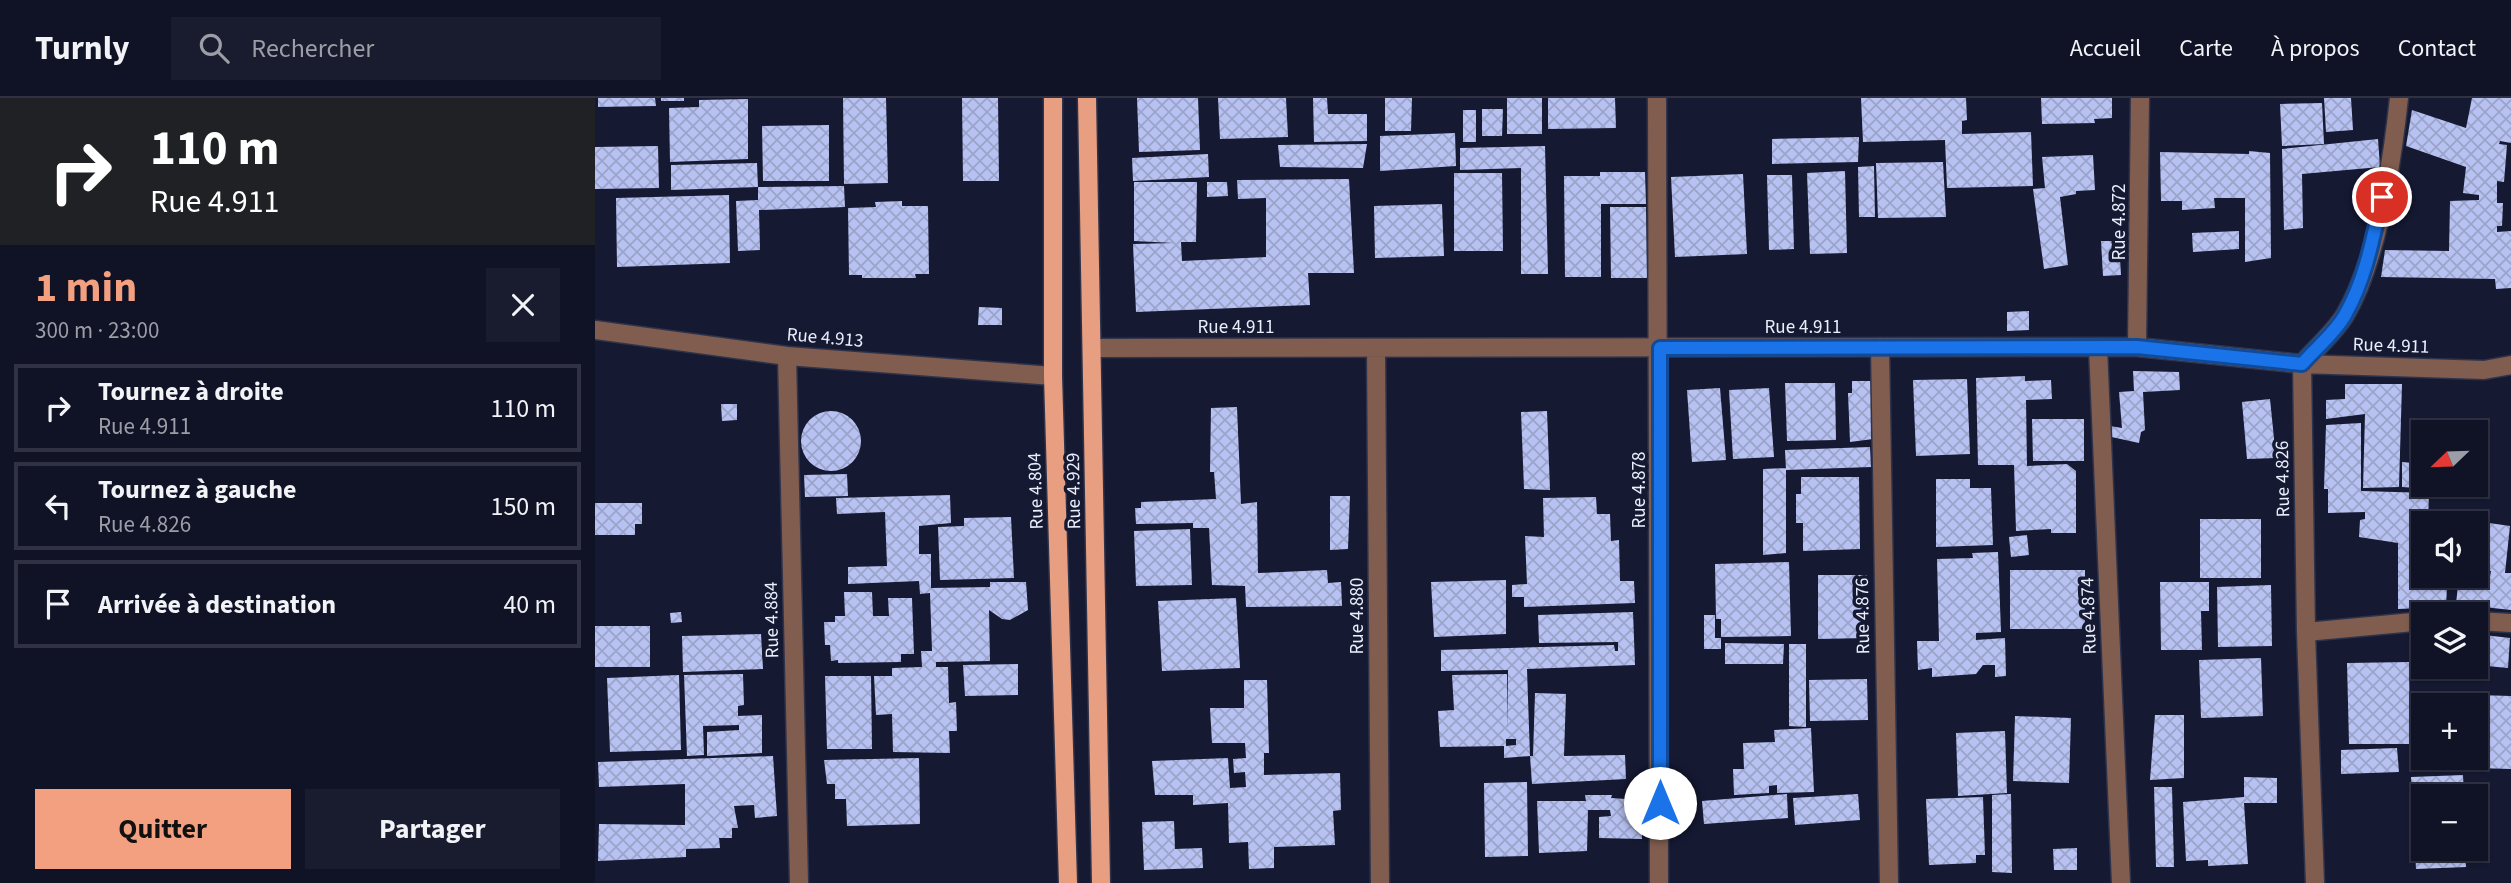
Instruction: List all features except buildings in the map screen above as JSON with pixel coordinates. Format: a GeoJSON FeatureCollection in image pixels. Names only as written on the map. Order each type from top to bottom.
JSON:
{"type":"FeatureCollection","features":[{"type":"Feature","properties":{"kind":"main road","name":"Rue 4.804"},"geometry":{"type":"LineString","coordinates":[[1053,98],[1053,376],[1068,883]]}},
{"type":"Feature","properties":{"kind":"main road","name":"Rue 4.929"},"geometry":{"type":"LineString","coordinates":[[1087,98],[1101,883]]}},
{"type":"Feature","properties":{"kind":"street","name":"Rue 4.878"},"geometry":{"type":"LineString","coordinates":[[1657,98],[1660,883]]}},
{"type":"Feature","properties":{"kind":"street","name":"Rue 4.872"},"geometry":{"type":"LineString","coordinates":[[2137,347],[2140,98]]}},
{"type":"Feature","properties":{"kind":"street"},"geometry":{"type":"LineString","coordinates":[[2302,364],[2344,317],[2365,273],[2394,146],[2399,98]]}},
{"type":"Feature","properties":{"kind":"street","name":"Rue 4.913"},"geometry":{"type":"LineString","coordinates":[[595,330],[787,356],[1053,376]]}},
{"type":"Feature","properties":{"kind":"street","name":"Rue 4.876"},"geometry":{"type":"LineString","coordinates":[[1880,347],[1889,883]]}},
{"type":"Feature","properties":{"kind":"street","name":"Rue 4.911"},"geometry":{"type":"LineString","coordinates":[[1093,348],[2137,347],[2302,364],[2484,370],[2511,365]]}},
{"type":"Feature","properties":{"kind":"street","name":"Rue 4.880"},"geometry":{"type":"LineString","coordinates":[[1376,348],[1380,883]]}},
{"type":"Feature","properties":{"kind":"street","name":"Rue 4.874"},"geometry":{"type":"LineString","coordinates":[[2098,348],[2121,883]]}},
{"type":"Feature","properties":{"kind":"street","name":"Rue 4.884"},"geometry":{"type":"LineString","coordinates":[[787,356],[799,883]]}},
{"type":"Feature","properties":{"kind":"street","name":"Rue 4.826"},"geometry":{"type":"LineString","coordinates":[[2302,364],[2306,632],[2315,883]]}},
{"type":"Feature","properties":{"kind":"street"},"geometry":{"type":"LineString","coordinates":[[2306,632],[2411,622]]}},
{"type":"Feature","properties":{"kind":"street"},"geometry":{"type":"LineString","coordinates":[[2488,622],[2511,623]]}},
{"type":"Feature","properties":{"kind":"route"},"geometry":{"type":"LineString","coordinates":[[1660,803],[1660,348],[2137,347],[2302,364],[2344,317],[2355,295],[2365,273],[2382,197]]}}]}
